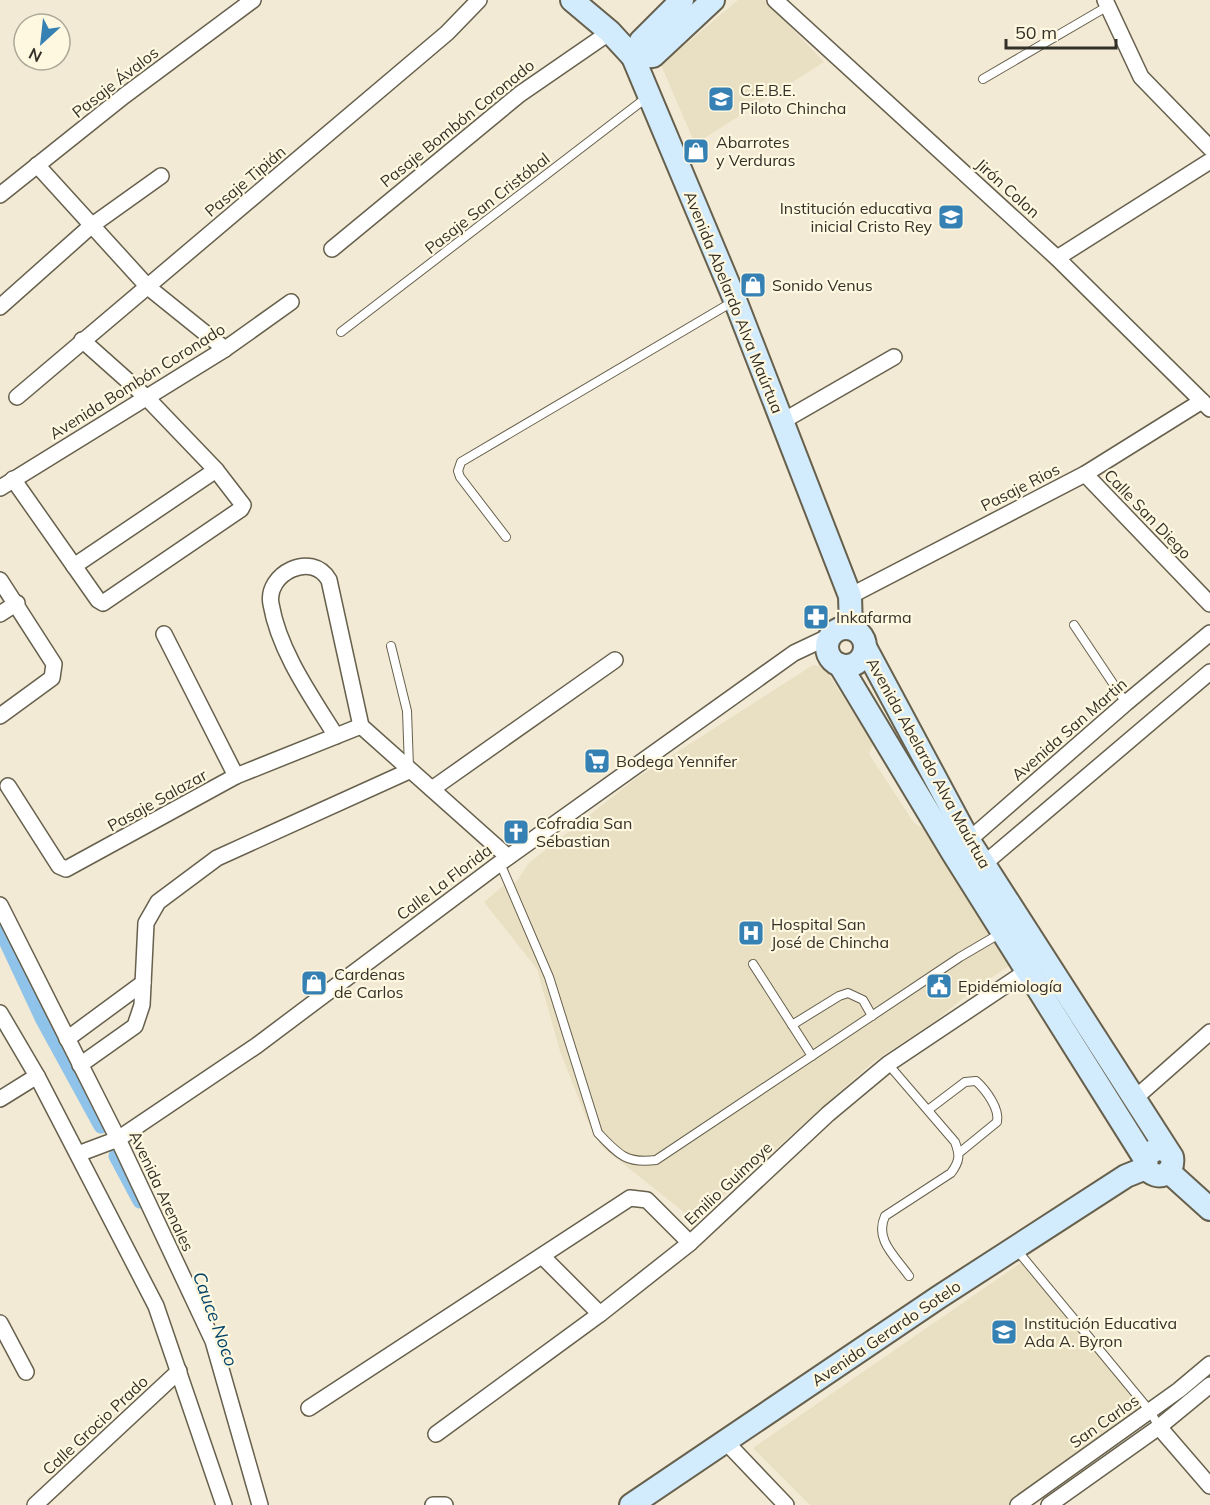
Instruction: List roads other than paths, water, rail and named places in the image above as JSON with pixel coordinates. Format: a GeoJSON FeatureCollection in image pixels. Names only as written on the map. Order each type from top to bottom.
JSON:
{"type":"FeatureCollection","features":[{"type":"Feature","properties":{"kind":"street","name":"Pasaje Ávalos"},"geometry":{"type":"LineString","coordinates":[[0,195],[253,0]]}},
{"type":"Feature","properties":{"kind":"street","name":"Pasaje Tipián"},"geometry":{"type":"LineString","coordinates":[[17,397],[447,33],[479,0]]}},
{"type":"Feature","properties":{"kind":"street","name":"Avenida Abelardo Alva Maúrtua"},"geometry":{"type":"LineString","coordinates":[[572,0],[610,32],[633,57],[650,95],[735,300],[850,596],[840,632]]}},
{"type":"Feature","properties":{"kind":"street"},"geometry":{"type":"LineString","coordinates":[[682,0],[641,41],[633,57],[652,56],[713,0]]}},
{"type":"Feature","properties":{"kind":"street","name":"Jirón Colon"},"geometry":{"type":"LineString","coordinates":[[775,0],[1057,258],[1206,405]]}},
{"type":"Feature","properties":{"kind":"street"},"geometry":{"type":"LineString","coordinates":[[1107,3],[1141,77],[1210,148]]}},
{"type":"Feature","properties":{"kind":"street","name":"Pasaje Bombón Coronado"},"geometry":{"type":"LineString","coordinates":[[332,249],[520,94],[610,32]]}},
{"type":"Feature","properties":{"kind":"street"},"geometry":{"type":"LineString","coordinates":[[1057,258],[1210,161]]}},
{"type":"Feature","properties":{"kind":"street"},"geometry":{"type":"LineString","coordinates":[[38,165],[148,287],[225,348]]}},
{"type":"Feature","properties":{"kind":"street"},"geometry":{"type":"LineString","coordinates":[[0,307],[91,226],[161,176]]}},
{"type":"Feature","properties":{"kind":"street","name":"Avenida Bombón Coronado"},"geometry":{"type":"LineString","coordinates":[[0,488],[225,348],[291,302]]}},
{"type":"Feature","properties":{"kind":"street"},"geometry":{"type":"LineString","coordinates":[[13,479],[98,600],[108,602],[241,510],[243,505],[240,499],[216,470],[146,397],[82,340]]}},
{"type":"Feature","properties":{"kind":"street"},"geometry":{"type":"LineString","coordinates":[[783,422],[894,357]]}},
{"type":"Feature","properties":{"kind":"street","name":"Pasaje Rios"},"geometry":{"type":"LineString","coordinates":[[850,596],[1085,474],[1206,405]]}},
{"type":"Feature","properties":{"kind":"street"},"geometry":{"type":"LineString","coordinates":[[74,566],[216,470]]}},
{"type":"Feature","properties":{"kind":"street","name":"Calle San Diego"},"geometry":{"type":"LineString","coordinates":[[1085,474],[1210,604]]}},
{"type":"Feature","properties":{"kind":"street"},"geometry":{"type":"LineString","coordinates":[[336,736],[292,661],[276,625],[270,601],[271,591],[280,578],[294,568],[315,566],[324,572],[329,580],[361,726],[409,771],[432,789],[504,860]]}},
{"type":"Feature","properties":{"kind":"street"},"geometry":{"type":"LineString","coordinates":[[0,580],[17,603],[54,664],[52,678],[0,716]]}},
{"type":"Feature","properties":{"kind":"street"},"geometry":{"type":"LineString","coordinates":[[0,614],[17,603]]}},
{"type":"Feature","properties":{"kind":"street"},"geometry":{"type":"LineString","coordinates":[[840,632],[861,633],[866,649],[856,663],[840,665],[828,653],[840,632]]}},
{"type":"Feature","properties":{"kind":"street","name":"Calle La Florida"},"geometry":{"type":"LineString","coordinates":[[78,1154],[118,1138],[256,1046],[504,860],[794,653],[840,632]]}},
{"type":"Feature","properties":{"kind":"street","name":"Avenida San Martin"},"geometry":{"type":"LineString","coordinates":[[961,847],[1210,633]]}},
{"type":"Feature","properties":{"kind":"street"},"geometry":{"type":"LineString","coordinates":[[164,634],[236,776]]}},
{"type":"Feature","properties":{"kind":"street","name":"Avenida Abelardo Alva Maúrtua"},"geometry":{"type":"LineString","coordinates":[[866,649],[908,732],[961,847]]}},
{"type":"Feature","properties":{"kind":"street"},"geometry":{"type":"LineString","coordinates":[[432,789],[615,660]]}},
{"type":"Feature","properties":{"kind":"street","name":"Avenida Abelardo Alva Maúrtua"},"geometry":{"type":"LineString","coordinates":[[840,665],[888,745],[961,847],[1036,965],[1146,1164]]}},
{"type":"Feature","properties":{"kind":"street"},"geometry":{"type":"LineString","coordinates":[[976,870],[1210,672]]}},
{"type":"Feature","properties":{"kind":"street","name":"Pasaje Salazar"},"geometry":{"type":"LineString","coordinates":[[8,786],[59,866],[66,869],[236,776],[361,726]]}},
{"type":"Feature","properties":{"kind":"street"},"geometry":{"type":"LineString","coordinates":[[888,745],[908,732]]}},
{"type":"Feature","properties":{"kind":"street"},"geometry":{"type":"LineString","coordinates":[[80,1065],[135,1026],[142,1005],[146,923],[158,902],[217,858],[409,771]]}},
{"type":"Feature","properties":{"kind":"street","name":"Avenida Abelardo Alva Maúrtua"},"geometry":{"type":"LineString","coordinates":[[976,870],[1003,932],[1036,965],[1134,1100],[1168,1161],[1210,1209]]}},
{"type":"Feature","properties":{"kind":"street","name":"Avenida Arenales"},"geometry":{"type":"LineString","coordinates":[[0,905],[118,1138],[213,1341],[260,1505]]}},
{"type":"Feature","properties":{"kind":"street","name":"Emilio Guimoye"},"geometry":{"type":"LineString","coordinates":[[436,1434],[600,1314],[690,1244],[828,1114],[888,1064],[1036,965]]}},
{"type":"Feature","properties":{"kind":"street"},"geometry":{"type":"LineString","coordinates":[[67,1039],[143,983]]}},
{"type":"Feature","properties":{"kind":"street"},"geometry":{"type":"LineString","coordinates":[[0,1013],[37,1076],[156,1306],[224,1505]]}},
{"type":"Feature","properties":{"kind":"street"},"geometry":{"type":"LineString","coordinates":[[1134,1100],[1210,1032]]}},
{"type":"Feature","properties":{"kind":"street"},"geometry":{"type":"LineString","coordinates":[[0,1099],[37,1076]]}},
{"type":"Feature","properties":{"kind":"street","name":"Avenida Gerardo Sotelo"},"geometry":{"type":"LineString","coordinates":[[631,1505],[1015,1248],[1146,1164],[1153,1149],[1168,1161]]}},
{"type":"Feature","properties":{"kind":"street"},"geometry":{"type":"LineString","coordinates":[[309,1408],[630,1198],[640,1197],[647,1200],[690,1244]]}},
{"type":"Feature","properties":{"kind":"street"},"geometry":{"type":"LineString","coordinates":[[542,1256],[600,1314]]}},
{"type":"Feature","properties":{"kind":"street"},"geometry":{"type":"LineString","coordinates":[[0,1323],[26,1372]]}},
{"type":"Feature","properties":{"kind":"street","name":"San Carlos"},"geometry":{"type":"LineString","coordinates":[[1018,1505],[1150,1411],[1210,1364]]}},
{"type":"Feature","properties":{"kind":"street","name":"Calle Grocio Prado"},"geometry":{"type":"LineString","coordinates":[[34,1505],[180,1371]]}},
{"type":"Feature","properties":{"kind":"street"},"geometry":{"type":"LineString","coordinates":[[1049,1505],[1159,1427],[1210,1385]]}},
{"type":"Feature","properties":{"kind":"street"},"geometry":{"type":"LineString","coordinates":[[1159,1427],[1210,1486]]}},
{"type":"Feature","properties":{"kind":"street"},"geometry":{"type":"LineString","coordinates":[[725,1441],[786,1505]]}},
{"type":"Feature","properties":{"kind":"street"},"geometry":{"type":"LineString","coordinates":[[433,1505],[445,1505]]}},
{"type":"Feature","properties":{"kind":"lane"},"geometry":{"type":"LineString","coordinates":[[983,79],[1107,3]]}},
{"type":"Feature","properties":{"kind":"lane","name":"Pasaje San Cristóbal"},"geometry":{"type":"LineString","coordinates":[[342,332],[650,95]]}},
{"type":"Feature","properties":{"kind":"lane"},"geometry":{"type":"LineString","coordinates":[[506,537],[460,477],[458,471],[461,462],[735,300]]}},
{"type":"Feature","properties":{"kind":"lane"},"geometry":{"type":"LineString","coordinates":[[1074,624],[1126,703]]}},
{"type":"Feature","properties":{"kind":"lane"},"geometry":{"type":"LineString","coordinates":[[391,646],[407,711],[409,771]]}},
{"type":"Feature","properties":{"kind":"lane"},"geometry":{"type":"LineString","coordinates":[[504,860],[549,977],[598,1133],[627,1159],[639,1162],[656,1160],[1003,932]]}},
{"type":"Feature","properties":{"kind":"lane"},"geometry":{"type":"LineString","coordinates":[[753,964],[812,1056]]}},
{"type":"Feature","properties":{"kind":"lane"},"geometry":{"type":"LineString","coordinates":[[792,1025],[839,996],[848,993],[863,1000],[872,1016]]}},
{"type":"Feature","properties":{"kind":"lane"},"geometry":{"type":"LineString","coordinates":[[888,1064],[955,1142],[959,1153],[958,1163],[951,1173],[885,1216],[882,1223],[880,1232],[883,1240],[909,1276]]}},
{"type":"Feature","properties":{"kind":"lane"},"geometry":{"type":"LineString","coordinates":[[928,1110],[965,1082],[976,1081],[981,1085],[998,1112],[997,1122],[959,1153]]}},
{"type":"Feature","properties":{"kind":"lane"},"geometry":{"type":"LineString","coordinates":[[1015,1248],[1150,1411],[1159,1427]]}},
{"type":"Feature","properties":{"kind":"waterway","name":"Cauce Noco"},"geometry":{"type":"LineString","coordinates":[[0,928],[43,1020],[101,1126]]}},
{"type":"Feature","properties":{"kind":"waterway","name":"Cauce Noco"},"geometry":{"type":"LineString","coordinates":[[116,1156],[140,1201]]}},
{"type":"Feature","properties":{"kind":"place","name":"C.E.B.E. Piloto Chincha"},"geometry":{"type":"Point","coordinates":[721,99]}},
{"type":"Feature","properties":{"kind":"place","name":"Abarrotes y Verduras"},"geometry":{"type":"Point","coordinates":[696,151]}},
{"type":"Feature","properties":{"kind":"place","name":"Institución educativa inicial Cristo Rey"},"geometry":{"type":"Point","coordinates":[951,217]}},
{"type":"Feature","properties":{"kind":"place","name":"Sonido Venus"},"geometry":{"type":"Point","coordinates":[753,285]}},
{"type":"Feature","properties":{"kind":"place","name":"Inkafarma"},"geometry":{"type":"Point","coordinates":[816,617]}},
{"type":"Feature","properties":{"kind":"place","name":"Bodega Yennifer"},"geometry":{"type":"Point","coordinates":[597,761]}},
{"type":"Feature","properties":{"kind":"place","name":"Cofradia San Sebastian"},"geometry":{"type":"Point","coordinates":[516,832]}},
{"type":"Feature","properties":{"kind":"place","name":"Hospital San José de Chincha"},"geometry":{"type":"Point","coordinates":[751,933]}},
{"type":"Feature","properties":{"kind":"place","name":"Cardenas de Carlos"},"geometry":{"type":"Point","coordinates":[314,983]}},
{"type":"Feature","properties":{"kind":"place","name":"Epidemiología"},"geometry":{"type":"Point","coordinates":[939,986]}},
{"type":"Feature","properties":{"kind":"place","name":"Institución Educativa Ada A. Byron"},"geometry":{"type":"Point","coordinates":[1004,1332]}}]}
